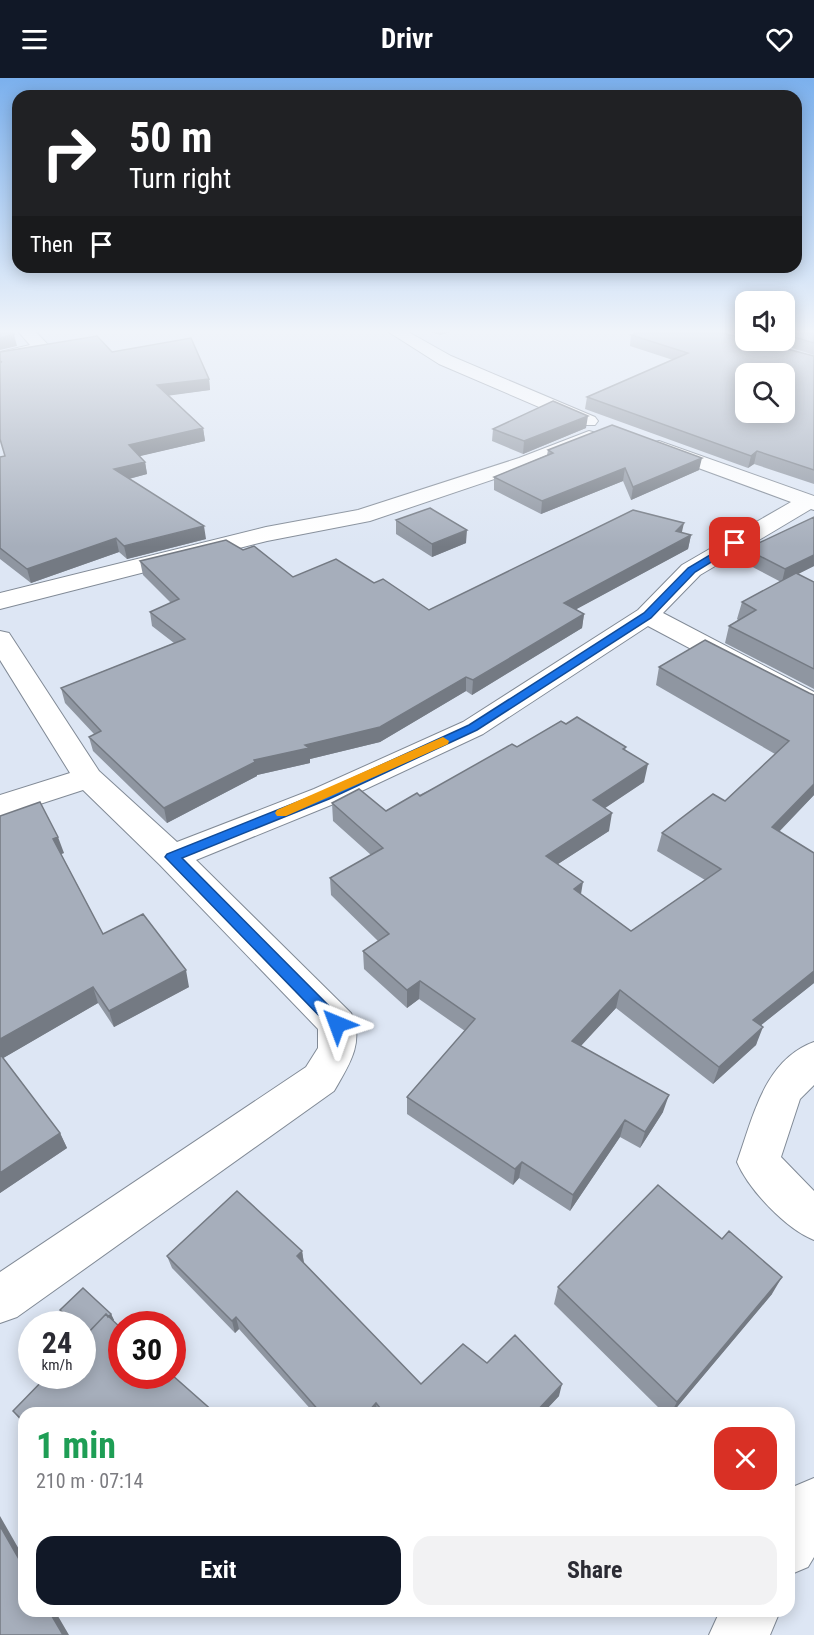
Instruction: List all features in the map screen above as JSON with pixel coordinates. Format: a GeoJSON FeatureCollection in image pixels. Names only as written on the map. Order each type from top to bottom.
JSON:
{"type":"FeatureCollection","features":[{"type":"Feature","properties":{"kind":"street"},"geometry":{"type":"LineString","coordinates":[[0,601],[255,537],[362,516],[526,462],[607,429],[543,402]]}},
{"type":"Feature","properties":{"kind":"street"},"geometry":{"type":"LineString","coordinates":[[641,441],[811,502]]}},
{"type":"Feature","properties":{"kind":"street"},"geometry":{"type":"LineString","coordinates":[[172,857],[325,796],[473,728],[648,615],[691,570],[811,502]]}},
{"type":"Feature","properties":{"kind":"street"},"geometry":{"type":"LineString","coordinates":[[648,615],[814,703]]}},
{"type":"Feature","properties":{"kind":"street"},"geometry":{"type":"LineString","coordinates":[[0,639],[88,778],[172,857],[337,1024],[337,1050],[320,1079],[0,1300]]}},
{"type":"Feature","properties":{"kind":"street"},"geometry":{"type":"LineString","coordinates":[[0,807],[88,778]]}},
{"type":"Feature","properties":{"kind":"street"},"geometry":{"type":"LineString","coordinates":[[814,1059],[783,1090],[758,1162],[814,1219]]}},
{"type":"Feature","properties":{"kind":"street"},"geometry":{"type":"LineString","coordinates":[[795,1538],[814,1505]]}},
{"type":"Feature","properties":{"kind":"street"},"geometry":{"type":"LineString","coordinates":[[738,1635],[748,1617]]}},
{"type":"Feature","properties":{"kind":"building"},"geometry":{"type":"Polygon","coordinates":[[[0,402],[175,402],[203,428],[129,445],[145,462],[114,469],[204,526],[124,546],[116,538],[27,569],[0,548],[0,457],[5,456],[0,439],[0,402]]]}},
{"type":"Feature","properties":{"kind":"building"},"geometry":{"type":"Polygon","coordinates":[[[552,402],[588,416],[524,441],[493,429],[552,402]]]}},
{"type":"Feature","properties":{"kind":"building"},"geometry":{"type":"Polygon","coordinates":[[[600,402],[735,402],[735,423],[795,423],[795,402],[814,402],[814,470],[757,451],[751,456],[600,402]]]}},
{"type":"Feature","properties":{"kind":"building"},"geometry":{"type":"Polygon","coordinates":[[[612,425],[702,458],[633,487],[625,468],[542,501],[494,477],[553,453],[548,450],[612,425]]]}},
{"type":"Feature","properties":{"kind":"building"},"geometry":{"type":"Polygon","coordinates":[[[430,508],[467,530],[432,544],[396,520],[430,508]]]}},
{"type":"Feature","properties":{"kind":"building"},"geometry":{"type":"Polygon","coordinates":[[[633,510],[684,523],[676,531],[691,535],[564,603],[584,614],[473,680],[466,677],[380,727],[305,745],[309,748],[254,760],[255,762],[164,808],[89,737],[101,731],[61,688],[185,639],[150,612],[179,599],[140,561],[226,540],[243,550],[254,546],[293,577],[336,559],[374,583],[383,579],[429,610],[633,510]]]}},
{"type":"Feature","properties":{"kind":"building"},"geometry":{"type":"Polygon","coordinates":[[[814,517],[814,555],[785,569],[746,549],[814,517]]]}},
{"type":"Feature","properties":{"kind":"building"},"geometry":{"type":"Polygon","coordinates":[[[796,573],[814,582],[814,669],[729,626],[756,610],[742,602],[796,573]]]}},
{"type":"Feature","properties":{"kind":"building"},"geometry":{"type":"Polygon","coordinates":[[[705,640],[814,695],[814,784],[772,827],[814,853],[814,971],[753,1020],[763,1027],[719,1067],[620,990],[572,1041],[669,1095],[645,1132],[625,1120],[573,1195],[522,1162],[515,1169],[407,1097],[475,1019],[420,981],[407,990],[363,951],[389,934],[330,878],[383,848],[332,803],[359,789],[386,811],[417,793],[420,796],[512,744],[517,747],[561,721],[566,724],[577,717],[626,747],[623,749],[648,764],[593,800],[612,813],[546,856],[583,882],[574,889],[631,931],[721,869],[662,833],[713,794],[725,801],[789,741],[659,667],[705,640]]]}},
{"type":"Feature","properties":{"kind":"building"},"geometry":{"type":"Polygon","coordinates":[[[40,802],[58,837],[53,839],[103,934],[143,914],[186,970],[109,1011],[93,987],[0,1039],[0,816],[40,802]]]}},
{"type":"Feature","properties":{"kind":"building"},"geometry":{"type":"Polygon","coordinates":[[[0,1054],[60,1133],[0,1173],[0,1054]]]}},
{"type":"Feature","properties":{"kind":"building"},"geometry":{"type":"Polygon","coordinates":[[[658,1185],[722,1239],[729,1231],[782,1277],[677,1402],[558,1287],[658,1185]]]}},
{"type":"Feature","properties":{"kind":"building"},"geometry":{"type":"Polygon","coordinates":[[[237,1191],[302,1251],[297,1256],[421,1384],[463,1344],[487,1363],[515,1335],[562,1384],[541,1407],[379,1407],[376,1403],[372,1407],[316,1407],[236,1317],[232,1321],[167,1256],[237,1191]]]}},
{"type":"Feature","properties":{"kind":"building"},"geometry":{"type":"Polygon","coordinates":[[[83,1288],[108,1311],[108,1317],[106,1314],[96,1324],[96,1311],[60,1310],[83,1288]]]}},
{"type":"Feature","properties":{"kind":"building"},"geometry":{"type":"Polygon","coordinates":[[[106,1314],[108,1316],[108,1389],[186,1387],[208,1407],[18,1407],[18,1416],[13,1411],[34,1389],[96,1389],[96,1324],[106,1314]]]}},
{"type":"Feature","properties":{"kind":"building"},"geometry":{"type":"Polygon","coordinates":[[[0,1526],[18,1558],[18,1617],[52,1617],[63,1635],[0,1635],[0,1526]]]}},
{"type":"Feature","properties":{"kind":"slow traffic"},"geometry":{"type":"LineString","coordinates":[[282,813],[325,796],[443,741]]}},
{"type":"Feature","properties":{"kind":"route"},"geometry":{"type":"LineString","coordinates":[[337,1024],[172,857],[325,796],[473,728],[648,615],[691,570],[735,543]]}}]}
